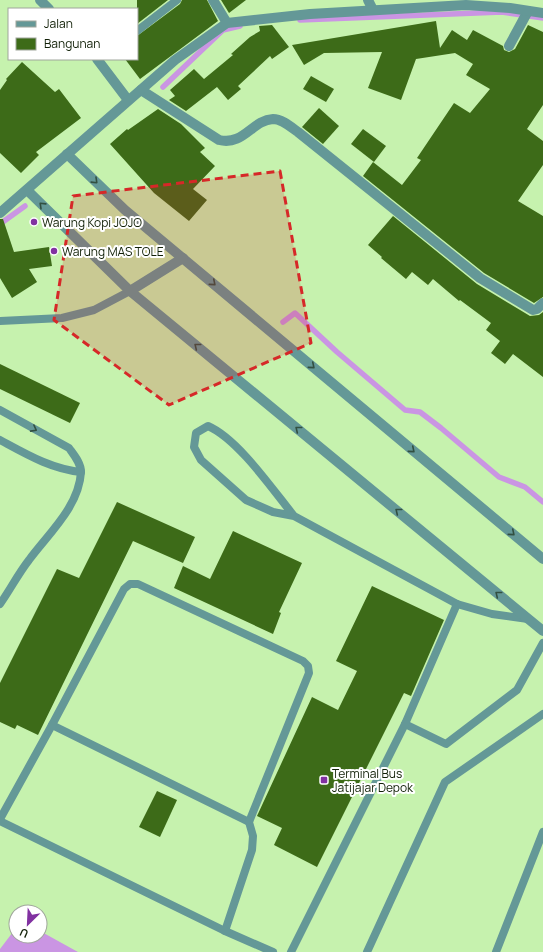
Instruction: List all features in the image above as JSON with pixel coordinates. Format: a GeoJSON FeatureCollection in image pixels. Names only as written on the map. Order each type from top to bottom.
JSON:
{"type":"FeatureCollection","features":[{"type":"Feature","properties":{"kind":"street"},"geometry":{"type":"LineString","coordinates":[[40,0],[48,8]]}},
{"type":"Feature","properties":{"kind":"street"},"geometry":{"type":"LineString","coordinates":[[213,0],[226,23]]}},
{"type":"Feature","properties":{"kind":"street"},"geometry":{"type":"LineString","coordinates":[[368,0],[373,10]]}},
{"type":"Feature","properties":{"kind":"street"},"geometry":{"type":"LineString","coordinates":[[397,8],[403,0]]}},
{"type":"Feature","properties":{"kind":"street"},"geometry":{"type":"LineString","coordinates":[[0,213],[175,60],[226,23],[262,18],[397,8],[466,5],[526,15],[543,13]]}},
{"type":"Feature","properties":{"kind":"street"},"geometry":{"type":"LineString","coordinates":[[509,46],[526,15]]}},
{"type":"Feature","properties":{"kind":"street"},"geometry":{"type":"LineString","coordinates":[[99,60],[128,100]]}},
{"type":"Feature","properties":{"kind":"street"},"geometry":{"type":"LineString","coordinates":[[142,90],[219,140],[227,142],[234,141],[265,121],[274,119],[283,122],[298,132],[480,278],[534,310],[543,303]]}},
{"type":"Feature","properties":{"kind":"street"},"geometry":{"type":"LineString","coordinates":[[67,154],[125,210],[543,559]]}},
{"type":"Feature","properties":{"kind":"street"},"geometry":{"type":"LineString","coordinates":[[27,190],[130,291],[543,631]]}},
{"type":"Feature","properties":{"kind":"street"},"geometry":{"type":"LineString","coordinates":[[130,291],[183,258]]}},
{"type":"Feature","properties":{"kind":"lane"},"geometry":{"type":"LineString","coordinates":[[138,30],[177,0]]}},
{"type":"Feature","properties":{"kind":"lane"},"geometry":{"type":"LineString","coordinates":[[0,321],[62,318],[94,310],[130,291]]}},
{"type":"Feature","properties":{"kind":"lane"},"geometry":{"type":"LineString","coordinates":[[0,410],[70,448],[77,458],[81,472],[74,497],[55,529],[29,560],[0,604]]}},
{"type":"Feature","properties":{"kind":"lane"},"geometry":{"type":"LineString","coordinates":[[294,516],[267,482],[238,450],[218,431],[208,426],[196,433],[194,447],[201,460],[246,500],[274,512],[294,516],[457,604],[492,614],[528,619]]}},
{"type":"Feature","properties":{"kind":"lane"},"geometry":{"type":"LineString","coordinates":[[0,440],[49,465],[65,470],[81,472]]}},
{"type":"Feature","properties":{"kind":"lane"},"geometry":{"type":"LineString","coordinates":[[225,931],[252,850],[253,836],[249,822],[308,673],[308,666],[303,661],[138,584],[130,584],[124,589],[0,820],[225,931],[273,952]]}},
{"type":"Feature","properties":{"kind":"lane"},"geometry":{"type":"LineString","coordinates":[[291,952],[405,724],[457,604]]}},
{"type":"Feature","properties":{"kind":"lane"},"geometry":{"type":"LineString","coordinates":[[405,724],[446,744],[516,690],[543,643]]}},
{"type":"Feature","properties":{"kind":"lane"},"geometry":{"type":"LineString","coordinates":[[367,952],[445,782],[543,714]]}},
{"type":"Feature","properties":{"kind":"lane"},"geometry":{"type":"LineString","coordinates":[[52,725],[249,822]]}},
{"type":"Feature","properties":{"kind":"lane"},"geometry":{"type":"LineString","coordinates":[[496,952],[543,832]]}},
{"type":"Feature","properties":{"kind":"highlighted area"},"geometry":{"type":"Polygon","coordinates":[[[280,171],[311,343],[169,405],[54,320],[73,196],[280,171]]]}},
{"type":"Feature","properties":{"kind":"shaded area"},"geometry":{"type":"Polygon","coordinates":[[[48,935],[78,952],[0,952],[0,949],[8,938],[8,944],[48,944],[48,935]]]}},
{"type":"Feature","properties":{"kind":"building"},"geometry":{"type":"Polygon","coordinates":[[[137,0],[168,0],[138,23],[137,0]]]}},
{"type":"Feature","properties":{"kind":"building"},"geometry":{"type":"Polygon","coordinates":[[[182,0],[207,0],[218,21],[140,79],[126,60],[138,60],[138,35],[180,4],[182,0]]]}},
{"type":"Feature","properties":{"kind":"building"},"geometry":{"type":"Polygon","coordinates":[[[221,0],[246,0],[229,13],[221,0]]]}},
{"type":"Feature","properties":{"kind":"building"},"geometry":{"type":"Polygon","coordinates":[[[436,21],[440,48],[452,30],[467,40],[473,30],[503,46],[504,50],[509,52],[515,49],[528,25],[543,32],[543,105],[527,129],[543,141],[543,165],[518,201],[543,216],[543,297],[534,303],[484,273],[363,176],[373,162],[402,185],[421,160],[417,158],[454,103],[470,113],[490,89],[466,75],[473,64],[455,53],[416,59],[401,100],[368,88],[382,52],[324,53],[304,65],[292,45],[436,21]]]}},
{"type":"Feature","properties":{"kind":"building"},"geometry":{"type":"Polygon","coordinates":[[[272,25],[289,47],[272,59],[270,56],[238,86],[241,89],[228,100],[217,87],[186,111],[169,100],[175,96],[170,90],[194,69],[204,79],[233,55],[231,54],[250,37],[260,31],[259,26],[272,25]]]}},
{"type":"Feature","properties":{"kind":"building"},"geometry":{"type":"Polygon","coordinates":[[[22,62],[55,92],[59,89],[81,118],[36,152],[39,155],[21,173],[0,153],[0,90],[7,80],[6,79],[22,62]]]}},
{"type":"Feature","properties":{"kind":"building"},"geometry":{"type":"Polygon","coordinates":[[[311,76],[334,89],[326,102],[303,89],[311,76]]]}},
{"type":"Feature","properties":{"kind":"building"},"geometry":{"type":"Polygon","coordinates":[[[319,108],[339,126],[323,144],[302,127],[319,108]]]}},
{"type":"Feature","properties":{"kind":"building"},"geometry":{"type":"Polygon","coordinates":[[[158,109],[181,124],[205,148],[200,152],[215,166],[193,189],[207,200],[189,221],[154,193],[110,144],[127,129],[128,130],[158,109]]]}},
{"type":"Feature","properties":{"kind":"building"},"geometry":{"type":"Polygon","coordinates":[[[363,129],[386,146],[374,162],[351,144],[363,129]]]}},
{"type":"Feature","properties":{"kind":"building"},"geometry":{"type":"Polygon","coordinates":[[[393,216],[477,284],[530,316],[539,315],[543,312],[543,377],[513,354],[505,364],[491,353],[500,341],[486,330],[491,323],[460,300],[459,301],[433,279],[428,285],[412,272],[406,279],[368,245],[393,216]]]}},
{"type":"Feature","properties":{"kind":"building"},"geometry":{"type":"Polygon","coordinates":[[[0,219],[3,219],[14,252],[49,247],[52,266],[29,269],[37,282],[12,298],[0,278],[0,219]]]}},
{"type":"Feature","properties":{"kind":"building"},"geometry":{"type":"Polygon","coordinates":[[[0,364],[80,403],[70,423],[0,389],[0,364]]]}},
{"type":"Feature","properties":{"kind":"building"},"geometry":{"type":"Polygon","coordinates":[[[117,502],[195,537],[183,563],[133,541],[38,735],[17,725],[15,729],[0,722],[0,683],[57,569],[79,578],[117,502]]]}},
{"type":"Feature","properties":{"kind":"building"},"geometry":{"type":"Polygon","coordinates":[[[233,531],[302,563],[279,612],[281,613],[273,634],[174,588],[183,566],[210,579],[233,531]]]}},
{"type":"Feature","properties":{"kind":"building"},"geometry":{"type":"Polygon","coordinates":[[[372,586],[444,620],[411,696],[404,693],[317,867],[274,845],[282,828],[257,816],[312,697],[338,710],[357,671],[336,661],[372,586]]]}},
{"type":"Feature","properties":{"kind":"building"},"geometry":{"type":"Polygon","coordinates":[[[157,791],[177,800],[160,837],[139,827],[157,791]]]}},
{"type":"Feature","properties":{"kind":"waterway"},"geometry":{"type":"LineString","coordinates":[[300,20],[502,12],[543,18]]}},
{"type":"Feature","properties":{"kind":"waterway"},"geometry":{"type":"LineString","coordinates":[[163,87],[223,30],[240,26]]}},
{"type":"Feature","properties":{"kind":"waterway"},"geometry":{"type":"LineString","coordinates":[[0,224],[25,206]]}},
{"type":"Feature","properties":{"kind":"waterway"},"geometry":{"type":"LineString","coordinates":[[283,322],[295,313],[337,352],[405,410],[420,412],[499,477],[525,487],[543,502]]}},
{"type":"Feature","properties":{"kind":"place","name":"Warung Kopi JOJO"},"geometry":{"type":"Point","coordinates":[34,222]}},
{"type":"Feature","properties":{"kind":"place","name":"Warung MAS TOLE"},"geometry":{"type":"Point","coordinates":[54,251]}},
{"type":"Feature","properties":{"kind":"place","name":"Terminal Bus Jatijajar Depok"},"geometry":{"type":"Point","coordinates":[324,780]}}]}
